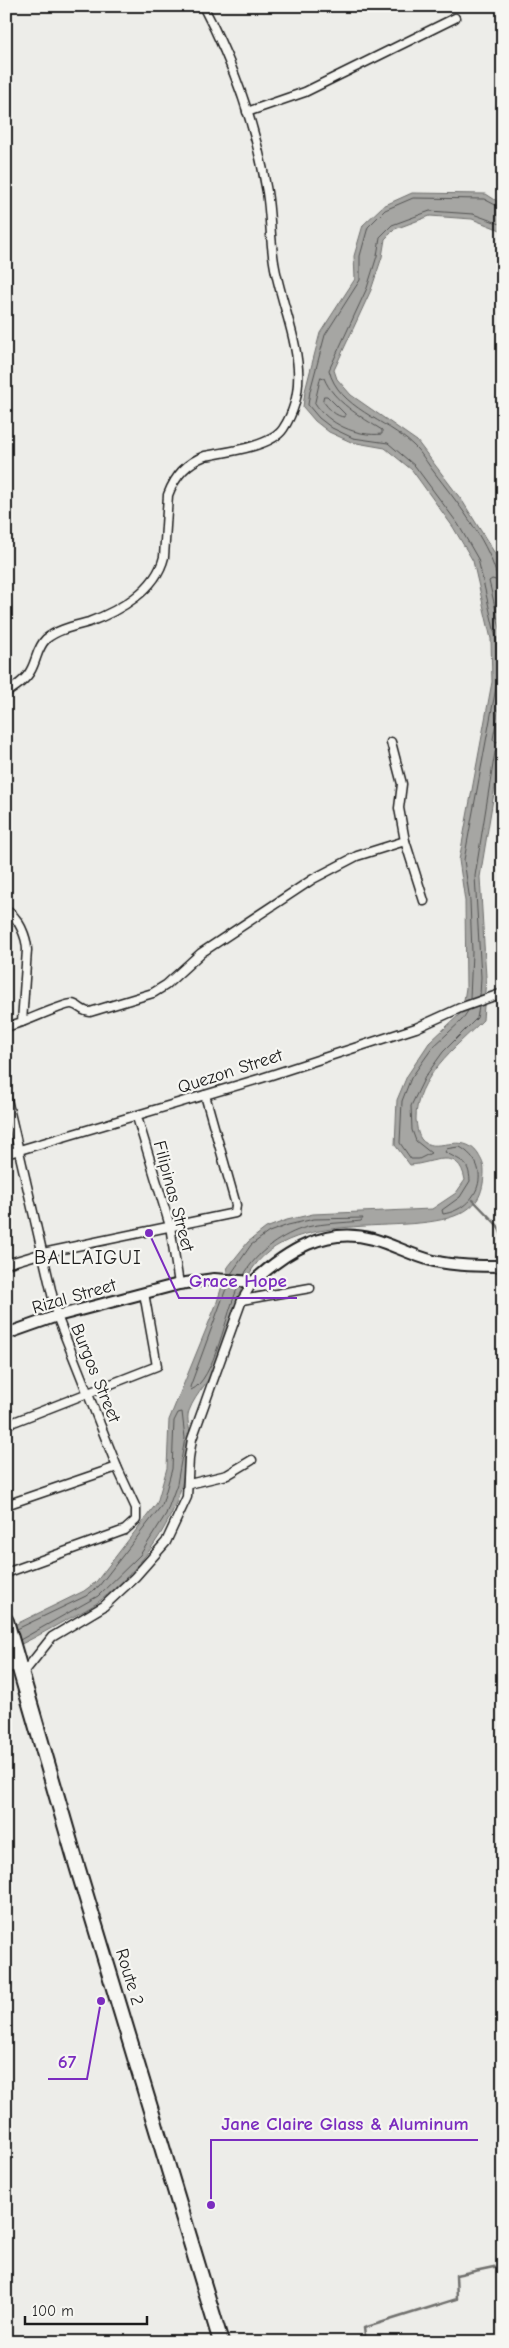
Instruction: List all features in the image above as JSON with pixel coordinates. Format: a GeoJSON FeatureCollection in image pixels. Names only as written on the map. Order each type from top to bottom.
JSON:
{"type":"FeatureCollection","features":[{"type":"Feature","properties":{"kind":"highway","name":"Route 2"},"geometry":{"type":"LineString","coordinates":[[6,1621],[16,1667],[221,2342]]}},
{"type":"Feature","properties":{"kind":"street"},"geometry":{"type":"LineString","coordinates":[[6,693],[28,675],[40,647],[50,636],[114,612],[134,597],[154,578],[164,556],[168,495],[174,481],[183,469],[205,456],[273,439],[284,428],[295,402],[300,374],[296,347],[279,290],[274,265],[267,193],[237,77],[203,6]]}},
{"type":"Feature","properties":{"kind":"street"},"geometry":{"type":"LineString","coordinates":[[247,112],[305,92],[455,18]]}},
{"type":"Feature","properties":{"kind":"street"},"geometry":{"type":"LineString","coordinates":[[391,742],[402,784],[399,808],[405,841],[424,901]]}},
{"type":"Feature","properties":{"kind":"street"},"geometry":{"type":"LineString","coordinates":[[6,1027],[66,1005],[75,1004],[85,1012],[90,1012],[153,993],[166,985],[205,950],[313,879],[356,856],[405,841]]}},
{"type":"Feature","properties":{"kind":"street"},"geometry":{"type":"LineString","coordinates":[[6,911],[14,917],[27,942],[22,1022]]}},
{"type":"Feature","properties":{"kind":"street","name":"Quezon Street"},"geometry":{"type":"LineString","coordinates":[[6,1154],[136,1117],[416,1028],[460,1008],[503,993]]}},
{"type":"Feature","properties":{"kind":"street","name":"Burgos Street"},"geometry":{"type":"LineString","coordinates":[[6,1095],[57,1316],[117,1467],[136,1508],[136,1520],[125,1530],[6,1573]]}},
{"type":"Feature","properties":{"kind":"street"},"geometry":{"type":"LineString","coordinates":[[6,1264],[43,1253],[226,1216],[236,1211],[205,1095]]}},
{"type":"Feature","properties":{"kind":"street","name":"Filipinas Street"},"geometry":{"type":"LineString","coordinates":[[136,1117],[170,1226],[180,1284]]}},
{"type":"Feature","properties":{"kind":"street"},"geometry":{"type":"LineString","coordinates":[[16,1667],[52,1637],[104,1606],[160,1551],[175,1527],[187,1497],[189,1484],[188,1458],[192,1439],[242,1300],[253,1282],[277,1261],[298,1248],[328,1237],[345,1236],[374,1240],[436,1262],[503,1266]]}},
{"type":"Feature","properties":{"kind":"street","name":"Rizal Street"},"geometry":{"type":"LineString","coordinates":[[6,1334],[57,1316],[180,1284],[214,1279],[253,1282]]}},
{"type":"Feature","properties":{"kind":"street"},"geometry":{"type":"LineString","coordinates":[[242,1300],[310,1288]]}},
{"type":"Feature","properties":{"kind":"street"},"geometry":{"type":"LineString","coordinates":[[6,1425],[158,1365],[144,1293]]}},
{"type":"Feature","properties":{"kind":"street"},"geometry":{"type":"LineString","coordinates":[[189,1484],[227,1475],[252,1460]]}},
{"type":"Feature","properties":{"kind":"street"},"geometry":{"type":"LineString","coordinates":[[6,1504],[117,1467]]}},
{"type":"Feature","properties":{"kind":"water"},"geometry":{"type":"Polygon","coordinates":[[[412,193],[486,194],[503,205],[503,231],[472,219],[430,216],[395,229],[385,239],[382,257],[371,290],[334,370],[337,379],[351,395],[417,441],[463,502],[499,560],[503,584],[503,739],[480,877],[486,977],[483,1020],[450,1052],[430,1077],[422,1090],[417,1105],[416,1120],[420,1137],[427,1144],[464,1144],[471,1147],[478,1154],[484,1169],[481,1190],[477,1200],[460,1214],[435,1221],[336,1228],[304,1235],[275,1247],[253,1268],[241,1289],[215,1367],[189,1411],[190,1442],[182,1484],[177,1501],[161,1533],[140,1563],[101,1600],[86,1610],[6,1651],[6,1629],[84,1591],[96,1582],[157,1503],[167,1468],[169,1420],[216,1305],[228,1267],[248,1242],[266,1228],[287,1220],[313,1214],[432,1209],[456,1193],[465,1180],[462,1169],[451,1160],[435,1160],[410,1165],[395,1145],[397,1100],[407,1076],[429,1043],[462,1012],[466,988],[465,901],[459,860],[492,682],[491,639],[473,561],[453,527],[412,470],[385,448],[351,442],[329,432],[315,421],[303,407],[305,391],[320,333],[355,279],[354,256],[363,225],[383,206],[412,193]]]}},
{"type":"Feature","properties":{"kind":"waterway"},"geometry":{"type":"LineString","coordinates":[[473,1200],[498,1226],[503,1238]]}},
{"type":"Feature","properties":{"kind":"waterway"},"geometry":{"type":"LineString","coordinates":[[366,2342],[364,2328],[457,2299],[456,2275],[503,2265]]}},
{"type":"Feature","properties":{"kind":"place","name":"Grace Hope"},"geometry":{"type":"Point","coordinates":[149,1233]}},
{"type":"Feature","properties":{"kind":"place","name":"67"},"geometry":{"type":"Point","coordinates":[101,2001]}},
{"type":"Feature","properties":{"kind":"place","name":"Jane Claire Glass & Aluminum"},"geometry":{"type":"Point","coordinates":[211,2205]}},
{"type":"Feature","properties":{"kind":"district","name":"BALLAIGUI"},"geometry":{"type":"Point","coordinates":[88,1257]}}]}
